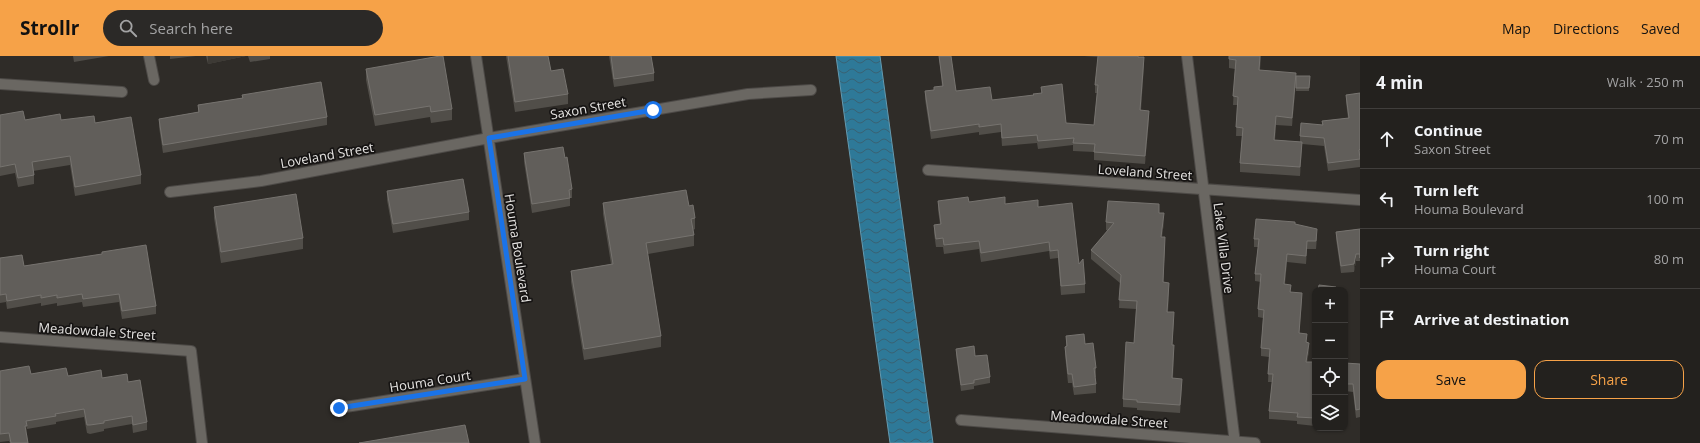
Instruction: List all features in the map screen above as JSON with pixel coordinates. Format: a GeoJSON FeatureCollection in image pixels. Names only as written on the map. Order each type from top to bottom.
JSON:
{"type":"FeatureCollection","features":[{"type":"Feature","properties":{"kind":"street"},"geometry":{"type":"LineString","coordinates":[[149,56],[154,80]]}},
{"type":"Feature","properties":{"kind":"street","name":"Houma Boulevard"},"geometry":{"type":"LineString","coordinates":[[476,56],[535,443]]}},
{"type":"Feature","properties":{"kind":"street","name":"Lake Villa Drive"},"geometry":{"type":"LineString","coordinates":[[1187,56],[1235,442]]}},
{"type":"Feature","properties":{"kind":"street"},"geometry":{"type":"LineString","coordinates":[[0,84],[122,92]]}},
{"type":"Feature","properties":{"kind":"street","name":"Saxon Street"},"geometry":{"type":"LineString","coordinates":[[489,138],[748,94],[810,90]]}},
{"type":"Feature","properties":{"kind":"street","name":"Loveland Street"},"geometry":{"type":"LineString","coordinates":[[170,192],[261,181],[489,138]]}},
{"type":"Feature","properties":{"kind":"street","name":"Loveland Street"},"geometry":{"type":"LineString","coordinates":[[928,170],[1360,200]]}},
{"type":"Feature","properties":{"kind":"street","name":"Meadowdale Street"},"geometry":{"type":"LineString","coordinates":[[0,337],[191,351],[202,443]]}},
{"type":"Feature","properties":{"kind":"street","name":"Houma Court"},"geometry":{"type":"LineString","coordinates":[[339,408],[525,379]]}},
{"type":"Feature","properties":{"kind":"street","name":"Meadowdale Street"},"geometry":{"type":"LineString","coordinates":[[961,420],[1255,443]]}},
{"type":"Feature","properties":{"kind":"water"},"geometry":{"type":"Polygon","coordinates":[[[836,56],[880,56],[933,443],[890,443],[836,56]]]}},
{"type":"Feature","properties":{"kind":"building"},"geometry":{"type":"Polygon","coordinates":[[[443,56],[452,109],[431,112],[430,106],[375,115],[366,69],[443,56]]]}},
{"type":"Feature","properties":{"kind":"building"},"geometry":{"type":"Polygon","coordinates":[[[508,56],[548,56],[551,71],[563,69],[568,94],[515,102],[508,56]]]}},
{"type":"Feature","properties":{"kind":"building"},"geometry":{"type":"Polygon","coordinates":[[[611,56],[651,56],[654,73],[614,79],[611,56]]]}},
{"type":"Feature","properties":{"kind":"building"},"geometry":{"type":"Polygon","coordinates":[[[939,56],[951,56],[956,91],[990,87],[992,100],[1034,95],[1033,94],[1042,93],[1041,87],[1062,84],[1066,123],[1094,125],[1098,85],[1095,85],[1098,56],[1144,57],[1140,110],[1149,111],[1145,156],[1094,152],[1095,144],[1073,143],[1074,138],[1038,141],[1037,135],[1002,138],[1001,124],[979,127],[979,124],[931,131],[925,91],[934,90],[934,87],[943,86],[939,56]]]}},
{"type":"Feature","properties":{"kind":"building"},"geometry":{"type":"Polygon","coordinates":[[[1229,56],[1260,56],[1259,70],[1296,73],[1292,118],[1276,116],[1274,140],[1302,142],[1300,167],[1240,163],[1243,128],[1236,127],[1238,97],[1233,96],[1236,60],[1229,59],[1229,56]]]}},
{"type":"Feature","properties":{"kind":"building"},"geometry":{"type":"Polygon","coordinates":[[[1296,76],[1310,76],[1309,88],[1296,88],[1296,76]]]}},
{"type":"Feature","properties":{"kind":"building"},"geometry":{"type":"Polygon","coordinates":[[[321,82],[327,117],[163,145],[159,119],[199,112],[198,105],[243,98],[242,95],[321,82]]]}},
{"type":"Feature","properties":{"kind":"building"},"geometry":{"type":"Polygon","coordinates":[[[1360,93],[1360,159],[1328,163],[1324,138],[1300,136],[1301,123],[1323,125],[1322,121],[1349,118],[1346,95],[1360,93]]]}},
{"type":"Feature","properties":{"kind":"building"},"geometry":{"type":"Polygon","coordinates":[[[23,111],[25,120],[60,114],[61,120],[94,116],[95,123],[131,117],[141,175],[75,187],[70,156],[32,162],[34,175],[18,178],[15,164],[0,167],[0,115],[23,111]]]}},
{"type":"Feature","properties":{"kind":"building"},"geometry":{"type":"Polygon","coordinates":[[[563,147],[565,158],[567,157],[572,189],[569,190],[570,198],[532,204],[524,153],[563,147]]]}},
{"type":"Feature","properties":{"kind":"building"},"geometry":{"type":"Polygon","coordinates":[[[463,179],[469,212],[393,224],[387,191],[463,179]]]}},
{"type":"Feature","properties":{"kind":"building"},"geometry":{"type":"Polygon","coordinates":[[[686,190],[689,206],[693,205],[695,218],[691,219],[694,235],[646,243],[661,336],[584,349],[571,271],[613,264],[603,203],[686,190]]]}},
{"type":"Feature","properties":{"kind":"building"},"geometry":{"type":"Polygon","coordinates":[[[296,194],[303,238],[221,252],[214,207],[296,194]]]}},
{"type":"Feature","properties":{"kind":"building"},"geometry":{"type":"Polygon","coordinates":[[[968,197],[969,202],[1005,197],[1005,204],[1038,200],[1038,207],[1072,203],[1079,264],[1083,259],[1085,284],[1061,286],[1058,250],[1050,251],[1049,242],[981,253],[979,241],[944,245],[943,238],[936,239],[934,225],[941,224],[938,201],[968,197]]]}},
{"type":"Feature","properties":{"kind":"building"},"geometry":{"type":"Polygon","coordinates":[[[1108,201],[1159,204],[1159,213],[1164,213],[1161,237],[1165,237],[1163,282],[1169,283],[1167,312],[1174,312],[1172,378],[1182,379],[1180,405],[1137,402],[1137,400],[1123,399],[1126,342],[1134,343],[1137,301],[1119,300],[1121,275],[1091,250],[1114,223],[1106,222],[1108,201]]]}},
{"type":"Feature","properties":{"kind":"building"},"geometry":{"type":"Polygon","coordinates":[[[1256,219],[1295,222],[1295,224],[1317,229],[1316,241],[1307,241],[1306,256],[1287,254],[1284,284],[1291,285],[1290,292],[1302,293],[1299,333],[1307,334],[1306,342],[1309,343],[1306,362],[1312,362],[1312,418],[1297,417],[1298,413],[1269,411],[1273,374],[1268,374],[1270,349],[1261,348],[1264,310],[1258,309],[1261,274],[1255,274],[1259,239],[1254,239],[1256,219]]]}},
{"type":"Feature","properties":{"kind":"building"},"geometry":{"type":"Polygon","coordinates":[[[1360,229],[1360,254],[1356,254],[1354,264],[1341,266],[1336,232],[1360,229]]]}},
{"type":"Feature","properties":{"kind":"building"},"geometry":{"type":"Polygon","coordinates":[[[146,245],[156,306],[122,311],[119,294],[83,299],[82,294],[57,298],[57,295],[41,298],[41,295],[7,301],[6,294],[0,295],[0,258],[22,255],[24,266],[102,254],[102,252],[146,245]]]}},
{"type":"Feature","properties":{"kind":"building"},"geometry":{"type":"Polygon","coordinates":[[[1319,285],[1336,287],[1319,287],[1319,285]]]}},
{"type":"Feature","properties":{"kind":"building"},"geometry":{"type":"Polygon","coordinates":[[[1084,334],[1085,344],[1093,343],[1096,384],[1074,387],[1072,374],[1068,374],[1065,347],[1067,346],[1066,336],[1084,334]]]}},
{"type":"Feature","properties":{"kind":"building"},"geometry":{"type":"Polygon","coordinates":[[[974,346],[975,356],[987,355],[990,377],[974,380],[974,383],[961,385],[956,349],[974,346]]]}},
{"type":"Feature","properties":{"kind":"building"},"geometry":{"type":"Polygon","coordinates":[[[1348,363],[1360,364],[1360,409],[1356,410],[1353,384],[1348,384],[1348,363]]]}},
{"type":"Feature","properties":{"kind":"building"},"geometry":{"type":"Polygon","coordinates":[[[29,366],[31,374],[66,368],[68,376],[101,370],[102,378],[127,374],[128,382],[140,380],[147,422],[133,425],[132,416],[104,421],[104,423],[87,425],[84,409],[26,421],[27,426],[25,426],[28,443],[11,443],[9,433],[0,434],[0,371],[29,366]]]}},
{"type":"Feature","properties":{"kind":"building"},"geometry":{"type":"Polygon","coordinates":[[[465,425],[469,443],[359,443],[465,425]]]}},
{"type":"Feature","properties":{"kind":"route"},"geometry":{"type":"LineString","coordinates":[[339,408],[525,379],[489,138],[653,110]]}}]}
